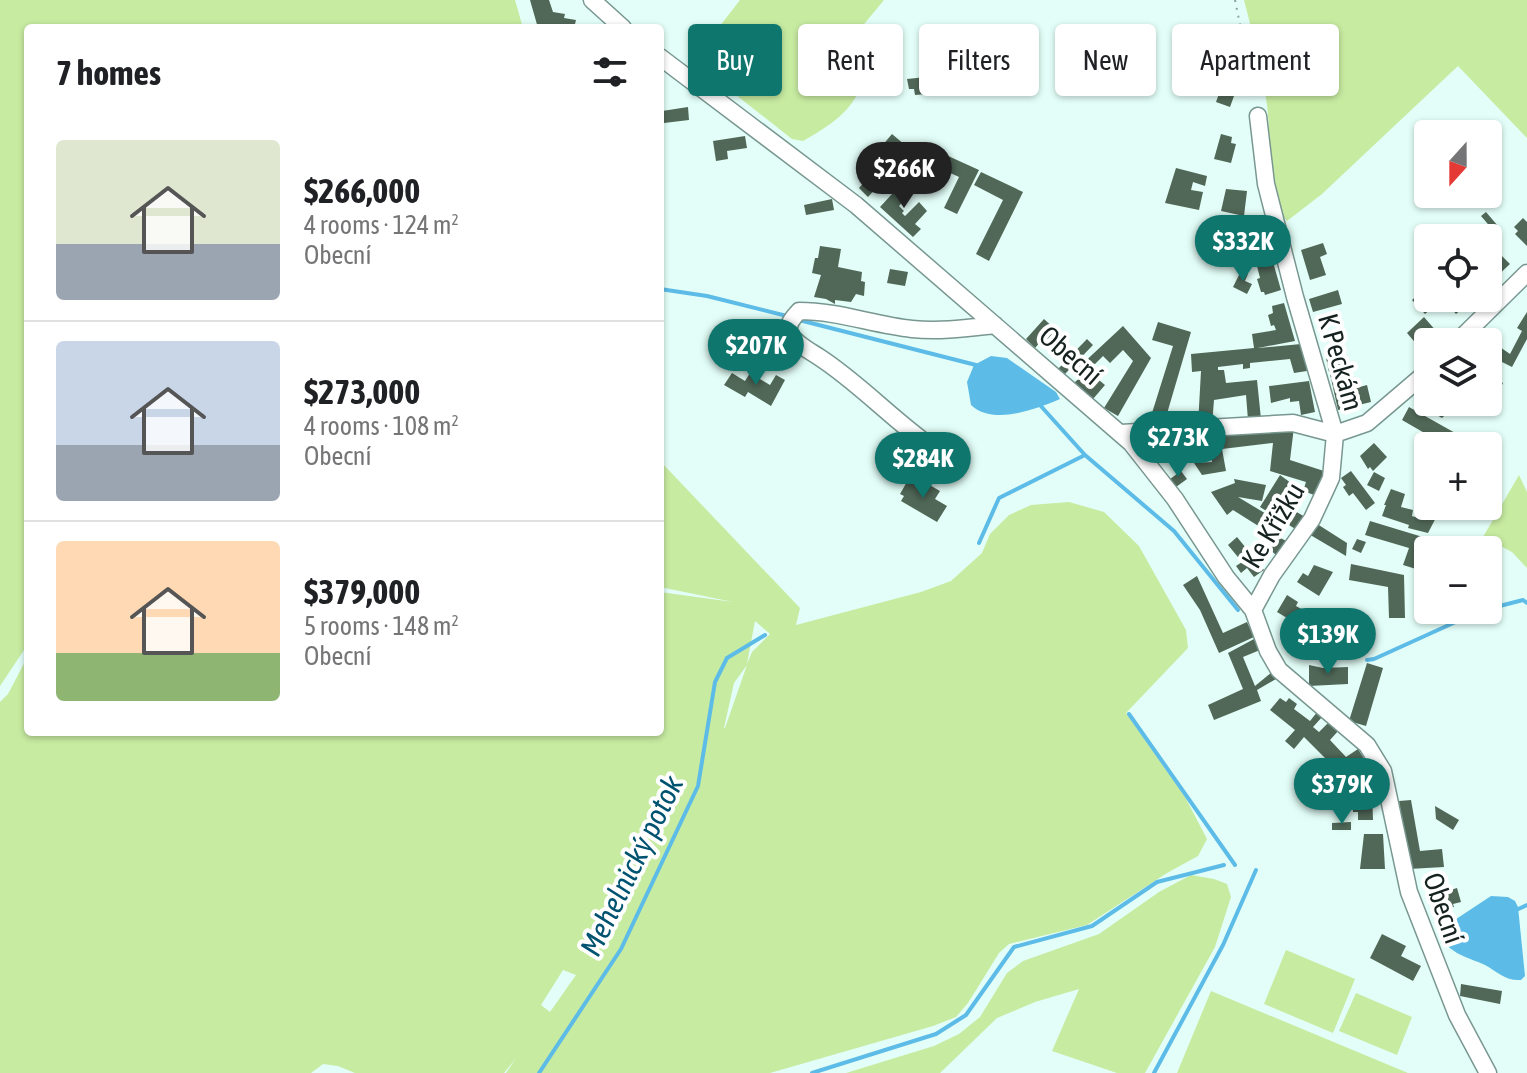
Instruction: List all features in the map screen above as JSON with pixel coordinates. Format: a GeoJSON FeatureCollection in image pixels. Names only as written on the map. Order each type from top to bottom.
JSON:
{"type":"FeatureCollection","features":[{"type":"Feature","properties":{"kind":"street"},"geometry":{"type":"LineString","coordinates":[[592,0],[611,24]]}},
{"type":"Feature","properties":{"kind":"street","name":"Obecní"},"geometry":{"type":"LineString","coordinates":[[664,60],[856,205],[1121,433],[1175,499],[1226,577],[1253,610],[1268,651],[1279,670],[1367,745],[1383,771],[1409,892],[1482,1071]]}},
{"type":"Feature","properties":{"kind":"street","name":"K Peckám"},"geometry":{"type":"LineString","coordinates":[[1258,116],[1266,184],[1335,434]]}},
{"type":"Feature","properties":{"kind":"street"},"geometry":{"type":"LineString","coordinates":[[1471,328],[1527,273]]}},
{"type":"Feature","properties":{"kind":"street"},"geometry":{"type":"LineString","coordinates":[[922,440],[882,410],[850,378],[801,345],[790,334],[789,326],[793,318],[799,311],[816,311],[912,329],[957,330],[995,325]]}},
{"type":"Feature","properties":{"kind":"street"},"geometry":{"type":"LineString","coordinates":[[1121,433],[1293,423],[1335,434],[1367,423],[1414,383]]}},
{"type":"Feature","properties":{"kind":"street","name":"Ke Křížku"},"geometry":{"type":"LineString","coordinates":[[1253,610],[1272,575],[1312,519],[1331,478],[1335,434]]}},
{"type":"Feature","properties":{"kind":"path"},"geometry":{"type":"LineString","coordinates":[[1235,0],[1258,116]]}},
{"type":"Feature","properties":{"kind":"green space"},"geometry":{"type":"Polygon","coordinates":[[[0,0],[515,0],[522,24],[24,24],[24,650],[0,686],[0,0]]]}},
{"type":"Feature","properties":{"kind":"green space"},"geometry":{"type":"Polygon","coordinates":[[[740,0],[884,0],[864,24],[798,24],[798,96],[856,96],[836,120],[803,141],[792,139],[737,96],[782,96],[782,24],[722,24],[740,0]]]}},
{"type":"Feature","properties":{"kind":"green space"},"geometry":{"type":"Polygon","coordinates":[[[1244,0],[1527,0],[1527,138],[1458,66],[1322,194],[1287,221],[1273,183],[1265,96],[1339,96],[1339,24],[1250,24],[1244,0]]]}},
{"type":"Feature","properties":{"kind":"green space"},"geometry":{"type":"Polygon","coordinates":[[[664,465],[800,608],[796,625],[951,581],[982,553],[990,534],[1009,515],[1031,505],[1069,502],[1104,512],[1139,546],[1186,630],[1188,648],[1126,713],[1185,797],[1207,839],[1198,856],[1087,925],[1009,944],[999,953],[956,1017],[770,1073],[506,1073],[516,1058],[504,1073],[355,1073],[323,1064],[311,1073],[0,1073],[0,702],[8,694],[24,664],[24,736],[664,736],[664,593],[733,602],[664,588],[664,465]],[[755,621],[747,664],[752,652],[770,634],[755,621]],[[747,665],[734,683],[724,728],[725,728],[747,665]],[[563,970],[541,1005],[550,1012],[576,975],[563,970]]]}},
{"type":"Feature","properties":{"kind":"green space"},"geometry":{"type":"Polygon","coordinates":[[[1519,475],[1527,492],[1527,568],[1512,552],[1502,547],[1502,536],[1484,536],[1493,520],[1502,520],[1502,504],[1519,475]]]}},
{"type":"Feature","properties":{"kind":"green space"},"geometry":{"type":"Polygon","coordinates":[[[1191,875],[1227,884],[1231,897],[1215,947],[1145,1073],[1117,1073],[1052,1051],[1079,989],[1035,1002],[997,1018],[940,1073],[846,1073],[934,1046],[959,1034],[980,1017],[1007,973],[1023,961],[1099,934],[1159,892],[1191,875]]]}},
{"type":"Feature","properties":{"kind":"green space"},"geometry":{"type":"Polygon","coordinates":[[[1286,950],[1355,979],[1333,1033],[1264,1004],[1286,950]]]}},
{"type":"Feature","properties":{"kind":"green space"},"geometry":{"type":"Polygon","coordinates":[[[1211,991],[1408,1073],[1177,1073],[1211,991]]]}},
{"type":"Feature","properties":{"kind":"green space"},"geometry":{"type":"Polygon","coordinates":[[[1356,993],[1412,1017],[1397,1055],[1339,1031],[1356,993]]]}},
{"type":"Feature","properties":{"kind":"water"},"geometry":{"type":"Polygon","coordinates":[[[991,356],[1007,358],[1056,392],[1060,399],[1015,414],[980,411],[971,405],[967,382],[974,365],[991,356]]]}},
{"type":"Feature","properties":{"kind":"water"},"geometry":{"type":"Polygon","coordinates":[[[1491,896],[1508,897],[1518,907],[1525,976],[1521,980],[1506,978],[1457,953],[1442,937],[1441,929],[1491,896]]]}},
{"type":"Feature","properties":{"kind":"building"},"geometry":{"type":"Polygon","coordinates":[[[530,0],[549,0],[553,12],[576,20],[575,24],[537,24],[530,0]]]}},
{"type":"Feature","properties":{"kind":"building"},"geometry":{"type":"Polygon","coordinates":[[[919,78],[919,95],[915,95],[914,89],[909,89],[907,79],[919,78]]]}},
{"type":"Feature","properties":{"kind":"building"},"geometry":{"type":"Polygon","coordinates":[[[1218,96],[1234,96],[1230,107],[1216,102],[1218,96]]]}},
{"type":"Feature","properties":{"kind":"building"},"geometry":{"type":"Polygon","coordinates":[[[688,107],[689,120],[664,123],[664,111],[688,107]]]}},
{"type":"Feature","properties":{"kind":"building"},"geometry":{"type":"Polygon","coordinates":[[[892,134],[905,145],[907,154],[868,197],[859,188],[889,154],[881,147],[892,134]]]}},
{"type":"Feature","properties":{"kind":"building"},"geometry":{"type":"Polygon","coordinates":[[[1221,134],[1232,137],[1231,143],[1236,144],[1231,163],[1214,159],[1221,134]]]}},
{"type":"Feature","properties":{"kind":"building"},"geometry":{"type":"Polygon","coordinates":[[[745,136],[747,148],[727,151],[728,159],[716,161],[713,141],[745,136]]]}},
{"type":"Feature","properties":{"kind":"building"},"geometry":{"type":"Polygon","coordinates":[[[935,150],[979,170],[957,214],[944,208],[959,177],[929,163],[935,150]]]}},
{"type":"Feature","properties":{"kind":"building"},"geometry":{"type":"Polygon","coordinates":[[[1176,168],[1207,176],[1205,186],[1193,182],[1191,190],[1203,192],[1199,210],[1165,203],[1176,168]]]}},
{"type":"Feature","properties":{"kind":"building"},"geometry":{"type":"Polygon","coordinates":[[[981,172],[1023,192],[989,261],[976,254],[1003,200],[974,185],[981,172]]]}},
{"type":"Feature","properties":{"kind":"building"},"geometry":{"type":"Polygon","coordinates":[[[904,181],[913,190],[899,206],[904,211],[902,213],[905,216],[919,202],[927,211],[915,224],[921,229],[913,237],[880,207],[904,181]]]}},
{"type":"Feature","properties":{"kind":"building"},"geometry":{"type":"Polygon","coordinates":[[[1226,189],[1247,191],[1244,216],[1221,211],[1226,189]]]}},
{"type":"Feature","properties":{"kind":"building"},"geometry":{"type":"Polygon","coordinates":[[[832,199],[834,210],[806,215],[804,205],[832,199]]]}},
{"type":"Feature","properties":{"kind":"building"},"geometry":{"type":"Polygon","coordinates":[[[1486,212],[1496,224],[1488,224],[1481,216],[1486,212]]]}},
{"type":"Feature","properties":{"kind":"building"},"geometry":{"type":"Polygon","coordinates":[[[1523,218],[1527,222],[1527,246],[1515,234],[1518,231],[1514,227],[1523,218]]]}},
{"type":"Feature","properties":{"kind":"building"},"geometry":{"type":"Polygon","coordinates":[[[1323,243],[1327,254],[1320,257],[1326,275],[1310,280],[1301,250],[1323,243]]]}},
{"type":"Feature","properties":{"kind":"building"},"geometry":{"type":"Polygon","coordinates":[[[820,246],[841,249],[838,267],[862,272],[864,296],[856,294],[851,302],[835,300],[835,304],[814,297],[821,275],[812,273],[820,246]]]}},
{"type":"Feature","properties":{"kind":"building"},"geometry":{"type":"Polygon","coordinates":[[[1502,256],[1510,264],[1502,271],[1502,256]]]}},
{"type":"Feature","properties":{"kind":"building"},"geometry":{"type":"Polygon","coordinates":[[[1273,262],[1281,290],[1265,295],[1257,279],[1260,278],[1257,266],[1273,262]]]}},
{"type":"Feature","properties":{"kind":"building"},"geometry":{"type":"Polygon","coordinates":[[[890,269],[908,272],[905,286],[887,283],[890,269]]]}},
{"type":"Feature","properties":{"kind":"building"},"geometry":{"type":"Polygon","coordinates":[[[1241,271],[1248,274],[1245,281],[1252,284],[1247,294],[1233,287],[1241,271]]]}},
{"type":"Feature","properties":{"kind":"building"},"geometry":{"type":"Polygon","coordinates":[[[1338,290],[1342,304],[1313,312],[1309,299],[1338,290]]]}},
{"type":"Feature","properties":{"kind":"building"},"geometry":{"type":"Polygon","coordinates":[[[1284,303],[1295,341],[1258,348],[1301,344],[1307,371],[1294,373],[1290,359],[1250,363],[1250,368],[1243,369],[1243,364],[1218,367],[1218,370],[1224,370],[1226,383],[1257,380],[1261,419],[1248,420],[1246,395],[1214,400],[1212,425],[1198,425],[1201,371],[1192,372],[1191,354],[1254,348],[1252,334],[1276,330],[1274,325],[1271,326],[1268,315],[1273,313],[1272,306],[1284,303]]]}},
{"type":"Feature","properties":{"kind":"building"},"geometry":{"type":"Polygon","coordinates":[[[1527,312],[1527,339],[1512,367],[1502,362],[1502,348],[1510,354],[1522,331],[1517,328],[1527,312]]]}},
{"type":"Feature","properties":{"kind":"building"},"geometry":{"type":"Polygon","coordinates":[[[1424,317],[1434,328],[1414,328],[1414,341],[1407,333],[1424,317]]]}},
{"type":"Feature","properties":{"kind":"building"},"geometry":{"type":"Polygon","coordinates":[[[1044,319],[1056,330],[1035,348],[1026,339],[1044,319]]]}},
{"type":"Feature","properties":{"kind":"building"},"geometry":{"type":"Polygon","coordinates":[[[1158,322],[1191,332],[1166,417],[1152,413],[1173,346],[1152,340],[1158,322]]]}},
{"type":"Feature","properties":{"kind":"building"},"geometry":{"type":"Polygon","coordinates":[[[1123,326],[1151,358],[1118,416],[1104,408],[1133,361],[1123,350],[1110,363],[1103,356],[1088,371],[1105,385],[1093,399],[1074,383],[1085,373],[1079,367],[1123,326]]]}},
{"type":"Feature","properties":{"kind":"building"},"geometry":{"type":"Polygon","coordinates":[[[1087,339],[1093,345],[1065,374],[1058,369],[1087,339]]]}},
{"type":"Feature","properties":{"kind":"building"},"geometry":{"type":"Polygon","coordinates":[[[1338,350],[1343,369],[1329,372],[1325,353],[1338,350]]]}},
{"type":"Feature","properties":{"kind":"building"},"geometry":{"type":"Polygon","coordinates":[[[1347,370],[1350,383],[1356,388],[1367,385],[1371,402],[1338,410],[1330,374],[1347,370]]]}},
{"type":"Feature","properties":{"kind":"building"},"geometry":{"type":"Polygon","coordinates":[[[732,373],[745,381],[750,373],[770,385],[776,375],[785,380],[771,406],[748,392],[745,397],[724,385],[732,373]]]}},
{"type":"Feature","properties":{"kind":"building"},"geometry":{"type":"Polygon","coordinates":[[[1309,381],[1315,412],[1301,415],[1299,401],[1290,402],[1290,398],[1271,403],[1269,386],[1309,381]]]}},
{"type":"Feature","properties":{"kind":"building"},"geometry":{"type":"Polygon","coordinates":[[[1409,407],[1414,410],[1414,416],[1425,416],[1453,432],[1423,432],[1402,420],[1409,407]]]}},
{"type":"Feature","properties":{"kind":"building"},"geometry":{"type":"Polygon","coordinates":[[[1294,427],[1290,460],[1327,472],[1317,496],[1303,491],[1306,482],[1270,471],[1273,443],[1222,449],[1226,471],[1202,475],[1194,463],[1212,462],[1207,435],[1294,427]]]}},
{"type":"Feature","properties":{"kind":"building"},"geometry":{"type":"Polygon","coordinates":[[[1374,443],[1387,457],[1373,471],[1370,467],[1368,469],[1360,456],[1374,443]]]}},
{"type":"Feature","properties":{"kind":"building"},"geometry":{"type":"Polygon","coordinates":[[[1181,471],[1187,479],[1176,487],[1170,479],[1181,471]]]}},
{"type":"Feature","properties":{"kind":"building"},"geometry":{"type":"Polygon","coordinates":[[[1351,471],[1375,503],[1366,510],[1353,493],[1349,496],[1343,487],[1346,485],[1341,478],[1351,471]]]}},
{"type":"Feature","properties":{"kind":"building"},"geometry":{"type":"Polygon","coordinates":[[[1374,472],[1385,478],[1379,491],[1367,485],[1374,472]]]}},
{"type":"Feature","properties":{"kind":"building"},"geometry":{"type":"Polygon","coordinates":[[[1280,475],[1291,483],[1280,502],[1305,517],[1297,530],[1260,507],[1280,475]]]}},
{"type":"Feature","properties":{"kind":"building"},"geometry":{"type":"Polygon","coordinates":[[[1234,479],[1266,485],[1262,501],[1238,497],[1268,515],[1260,527],[1233,510],[1227,515],[1211,492],[1235,483],[1234,479]]]}},
{"type":"Feature","properties":{"kind":"building"},"geometry":{"type":"Polygon","coordinates":[[[908,480],[922,488],[926,483],[940,491],[935,499],[947,506],[937,522],[901,501],[904,496],[900,494],[908,480]]]}},
{"type":"Feature","properties":{"kind":"building"},"geometry":{"type":"Polygon","coordinates":[[[1391,489],[1405,494],[1401,507],[1413,510],[1414,520],[1435,520],[1428,533],[1408,528],[1409,525],[1382,516],[1391,489]]]}},
{"type":"Feature","properties":{"kind":"building"},"geometry":{"type":"Polygon","coordinates":[[[1370,521],[1419,536],[1414,536],[1414,568],[1403,565],[1409,548],[1365,535],[1370,521]]]}},
{"type":"Feature","properties":{"kind":"building"},"geometry":{"type":"Polygon","coordinates":[[[1314,522],[1347,543],[1346,556],[1307,533],[1314,522]]]}},
{"type":"Feature","properties":{"kind":"building"},"geometry":{"type":"Polygon","coordinates":[[[1275,535],[1288,542],[1276,555],[1268,548],[1275,535]]]}},
{"type":"Feature","properties":{"kind":"building"},"geometry":{"type":"Polygon","coordinates":[[[1237,537],[1264,570],[1254,577],[1247,568],[1241,573],[1236,566],[1242,562],[1228,545],[1237,537]]]}},
{"type":"Feature","properties":{"kind":"building"},"geometry":{"type":"Polygon","coordinates":[[[1357,539],[1366,542],[1361,553],[1352,549],[1357,539]]]}},
{"type":"Feature","properties":{"kind":"building"},"geometry":{"type":"Polygon","coordinates":[[[1351,564],[1404,575],[1405,618],[1389,618],[1388,587],[1349,580],[1351,564]]]}},
{"type":"Feature","properties":{"kind":"building"},"geometry":{"type":"Polygon","coordinates":[[[1314,565],[1333,572],[1319,596],[1297,582],[1303,573],[1308,576],[1314,565]]]}},
{"type":"Feature","properties":{"kind":"building"},"geometry":{"type":"Polygon","coordinates":[[[1197,576],[1223,633],[1247,622],[1254,637],[1219,653],[1200,610],[1183,585],[1197,576]]]}},
{"type":"Feature","properties":{"kind":"building"},"geometry":{"type":"Polygon","coordinates":[[[1287,595],[1305,611],[1297,624],[1277,612],[1287,595]]]}},
{"type":"Feature","properties":{"kind":"building"},"geometry":{"type":"Polygon","coordinates":[[[1320,618],[1375,627],[1374,641],[1315,631],[1320,618]]]}},
{"type":"Feature","properties":{"kind":"building"},"geometry":{"type":"Polygon","coordinates":[[[1254,639],[1260,650],[1243,657],[1255,686],[1272,672],[1276,679],[1257,690],[1261,701],[1214,720],[1208,705],[1243,689],[1228,653],[1254,639]]]}},
{"type":"Feature","properties":{"kind":"building"},"geometry":{"type":"Polygon","coordinates":[[[1367,663],[1383,668],[1366,726],[1349,721],[1367,663]]]}},
{"type":"Feature","properties":{"kind":"building"},"geometry":{"type":"Polygon","coordinates":[[[1309,665],[1348,667],[1348,684],[1309,686],[1309,665]]]}},
{"type":"Feature","properties":{"kind":"building"},"geometry":{"type":"Polygon","coordinates":[[[1280,698],[1286,702],[1289,698],[1297,704],[1294,709],[1310,721],[1318,711],[1323,716],[1313,727],[1319,732],[1329,722],[1339,730],[1330,740],[1346,757],[1358,749],[1365,760],[1342,777],[1354,789],[1344,798],[1324,778],[1334,767],[1304,737],[1294,749],[1285,741],[1295,730],[1270,710],[1280,698]]]}},
{"type":"Feature","properties":{"kind":"building"},"geometry":{"type":"Polygon","coordinates":[[[1372,791],[1373,820],[1358,820],[1358,812],[1353,812],[1353,795],[1372,791]]]}},
{"type":"Feature","properties":{"kind":"building"},"geometry":{"type":"Polygon","coordinates":[[[1411,800],[1420,851],[1442,849],[1444,867],[1409,869],[1399,801],[1411,800]]]}},
{"type":"Feature","properties":{"kind":"building"},"geometry":{"type":"Polygon","coordinates":[[[1346,801],[1349,805],[1337,815],[1334,811],[1346,801]]]}},
{"type":"Feature","properties":{"kind":"building"},"geometry":{"type":"Polygon","coordinates":[[[1435,806],[1459,820],[1453,830],[1436,819],[1435,806]]]}},
{"type":"Feature","properties":{"kind":"building"},"geometry":{"type":"Polygon","coordinates":[[[1351,822],[1351,830],[1332,830],[1332,823],[1351,822]]]}},
{"type":"Feature","properties":{"kind":"building"},"geometry":{"type":"Polygon","coordinates":[[[1364,834],[1383,834],[1385,869],[1360,869],[1364,834]]]}},
{"type":"Feature","properties":{"kind":"building"},"geometry":{"type":"Polygon","coordinates":[[[1457,888],[1461,902],[1453,904],[1454,907],[1438,909],[1434,895],[1457,888]]]}},
{"type":"Feature","properties":{"kind":"building"},"geometry":{"type":"Polygon","coordinates":[[[1382,934],[1406,946],[1401,956],[1421,966],[1413,981],[1370,958],[1382,934]]]}},
{"type":"Feature","properties":{"kind":"building"},"geometry":{"type":"Polygon","coordinates":[[[1461,984],[1502,991],[1500,1004],[1460,996],[1461,984]]]}},
{"type":"Feature","properties":{"kind":"waterway"},"geometry":{"type":"LineString","coordinates":[[664,290],[707,296],[787,316]]}},
{"type":"Feature","properties":{"kind":"waterway"},"geometry":{"type":"LineString","coordinates":[[799,320],[976,365]]}},
{"type":"Feature","properties":{"kind":"waterway"},"geometry":{"type":"LineString","coordinates":[[1039,404],[1085,455]]}},
{"type":"Feature","properties":{"kind":"waterway"},"geometry":{"type":"LineString","coordinates":[[979,543],[999,498],[1085,455],[1174,531],[1238,610]]}},
{"type":"Feature","properties":{"kind":"waterway"},"geometry":{"type":"LineString","coordinates":[[1502,605],[1523,600],[1527,603]]}},
{"type":"Feature","properties":{"kind":"waterway"},"geometry":{"type":"LineString","coordinates":[[1367,660],[1451,624]]}},
{"type":"Feature","properties":{"kind":"waterway","name":"Mehelnický potok"},"geometry":{"type":"LineString","coordinates":[[539,1073],[621,949],[698,786],[715,682],[727,658],[765,635]]}},
{"type":"Feature","properties":{"kind":"waterway"},"geometry":{"type":"LineString","coordinates":[[1129,714],[1235,865]]}},
{"type":"Feature","properties":{"kind":"waterway"},"geometry":{"type":"LineString","coordinates":[[812,1073],[936,1034],[966,1015],[1014,947],[1092,926],[1157,882],[1224,865]]}},
{"type":"Feature","properties":{"kind":"waterway"},"geometry":{"type":"LineString","coordinates":[[1154,1073],[1223,945],[1256,870]]}},
{"type":"Feature","properties":{"kind":"waterway","name":"Mehelnický potok"},"geometry":{"type":"LineString","coordinates":[[1514,911],[1527,905]]}}]}
